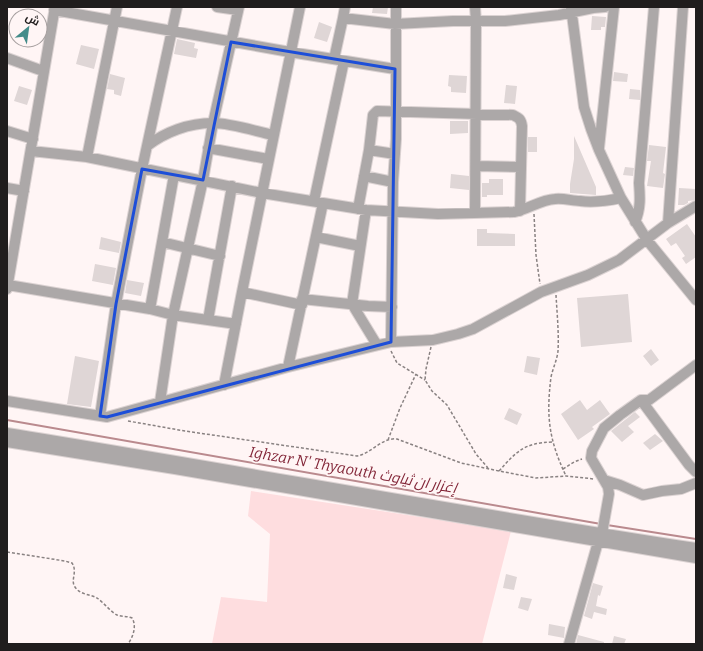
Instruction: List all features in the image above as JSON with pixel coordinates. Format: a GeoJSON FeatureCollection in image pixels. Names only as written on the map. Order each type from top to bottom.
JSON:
{"type":"FeatureCollection","features":[{"type":"Feature","properties":{"kind":"street"},"geometry":{"type":"LineString","coordinates":[[87,157],[117,7]]}},
{"type":"Feature","properties":{"kind":"street"},"geometry":{"type":"LineString","coordinates":[[100,416],[116,304],[142,169],[177,7]]}},
{"type":"Feature","properties":{"kind":"street"},"geometry":{"type":"LineString","coordinates":[[160,402],[173,315],[203,180],[213,123],[232,42],[238,9],[218,7]]}},
{"type":"Feature","properties":{"kind":"street"},"geometry":{"type":"LineString","coordinates":[[224,385],[268,159],[300,7]]}},
{"type":"Feature","properties":{"kind":"street"},"geometry":{"type":"LineString","coordinates":[[288,367],[316,237],[318,202],[339,60],[345,7]]}},
{"type":"Feature","properties":{"kind":"street"},"geometry":{"type":"LineString","coordinates":[[391,342],[393,182],[396,111],[396,7]]}},
{"type":"Feature","properties":{"kind":"street"},"geometry":{"type":"LineString","coordinates":[[475,7],[475,212]]}},
{"type":"Feature","properties":{"kind":"street"},"geometry":{"type":"LineString","coordinates":[[343,18],[396,24],[505,21],[559,15],[571,10],[605,7]]}},
{"type":"Feature","properties":{"kind":"street"},"geometry":{"type":"LineString","coordinates":[[599,150],[614,7]]}},
{"type":"Feature","properties":{"kind":"street"},"geometry":{"type":"LineString","coordinates":[[635,222],[640,204],[639,183],[654,7]]}},
{"type":"Feature","properties":{"kind":"street"},"geometry":{"type":"LineString","coordinates":[[668,222],[683,7]]}},
{"type":"Feature","properties":{"kind":"street"},"geometry":{"type":"LineString","coordinates":[[236,324],[7,287],[54,8],[114,21],[395,69]]}},
{"type":"Feature","properties":{"kind":"street"},"geometry":{"type":"LineString","coordinates":[[571,10],[584,107],[590,129],[599,150],[621,198],[635,222],[647,240],[696,300]]}},
{"type":"Feature","properties":{"kind":"street"},"geometry":{"type":"LineString","coordinates":[[7,58],[43,71]]}},
{"type":"Feature","properties":{"kind":"street"},"geometry":{"type":"LineString","coordinates":[[377,345],[352,304],[360,246],[364,176],[369,150],[372,115],[374,113],[383,110],[513,115],[521,120],[520,211]]}},
{"type":"Feature","properties":{"kind":"street"},"geometry":{"type":"LineString","coordinates":[[147,146],[159,137],[170,132],[213,123],[273,135]]}},
{"type":"Feature","properties":{"kind":"street"},"geometry":{"type":"LineString","coordinates":[[7,131],[32,140]]}},
{"type":"Feature","properties":{"kind":"street"},"geometry":{"type":"LineString","coordinates":[[208,148],[268,159]]}},
{"type":"Feature","properties":{"kind":"street"},"geometry":{"type":"LineString","coordinates":[[369,150],[395,154]]}},
{"type":"Feature","properties":{"kind":"street"},"geometry":{"type":"LineString","coordinates":[[31,151],[87,157],[262,193],[362,210],[438,214],[520,211],[543,201],[556,198],[604,202],[621,198]]}},
{"type":"Feature","properties":{"kind":"street"},"geometry":{"type":"LineString","coordinates":[[476,166],[521,167]]}},
{"type":"Feature","properties":{"kind":"street"},"geometry":{"type":"LineString","coordinates":[[150,309],[174,175]]}},
{"type":"Feature","properties":{"kind":"street"},"geometry":{"type":"LineString","coordinates":[[364,176],[393,182]]}},
{"type":"Feature","properties":{"kind":"street"},"geometry":{"type":"LineString","coordinates":[[208,320],[232,186]]}},
{"type":"Feature","properties":{"kind":"street"},"geometry":{"type":"LineString","coordinates":[[7,188],[24,191]]}},
{"type":"Feature","properties":{"kind":"street"},"geometry":{"type":"LineString","coordinates":[[7,401],[107,417],[288,367],[377,345],[391,342],[433,340],[473,330],[540,292],[556,285],[588,275],[619,260],[647,240],[668,222],[696,206]]}},
{"type":"Feature","properties":{"kind":"street"},"geometry":{"type":"LineString","coordinates":[[316,237],[360,246]]}},
{"type":"Feature","properties":{"kind":"street"},"geometry":{"type":"LineString","coordinates":[[162,242],[220,256]]}},
{"type":"Feature","properties":{"kind":"street"},"geometry":{"type":"LineString","coordinates":[[242,292],[302,302],[392,307]]}},
{"type":"Feature","properties":{"kind":"street"},"geometry":{"type":"LineString","coordinates":[[569,644],[601,535],[609,494],[608,487],[591,458],[592,451],[604,428],[641,400],[649,400],[696,365]]}},
{"type":"Feature","properties":{"kind":"street"},"geometry":{"type":"LineString","coordinates":[[641,400],[689,465],[696,472]]}},
{"type":"Feature","properties":{"kind":"street"},"geometry":{"type":"LineString","coordinates":[[7,433],[174,460],[601,535],[696,558]]}},
{"type":"Feature","properties":{"kind":"street"},"geometry":{"type":"LineString","coordinates":[[7,442],[601,535],[696,548]]}},
{"type":"Feature","properties":{"kind":"street"},"geometry":{"type":"LineString","coordinates":[[604,480],[643,495],[681,489],[696,482]]}},
{"type":"Feature","properties":{"kind":"path"},"geometry":{"type":"LineString","coordinates":[[533,205],[540,292]]}},
{"type":"Feature","properties":{"kind":"path"},"geometry":{"type":"LineString","coordinates":[[556,285],[558,351],[552,376],[549,414],[552,442],[566,476]]}},
{"type":"Feature","properties":{"kind":"path"},"geometry":{"type":"LineString","coordinates":[[425,380],[433,340]]}},
{"type":"Feature","properties":{"kind":"path"},"geometry":{"type":"LineString","coordinates":[[391,342],[391,352],[397,363],[425,380],[432,391],[447,405],[476,454],[489,469]]}},
{"type":"Feature","properties":{"kind":"path"},"geometry":{"type":"LineString","coordinates":[[388,440],[400,408],[416,374]]}},
{"type":"Feature","properties":{"kind":"path"},"geometry":{"type":"LineString","coordinates":[[123,420],[356,456],[363,456],[388,440],[397,439],[461,463],[499,471],[536,478],[566,476],[604,480]]}},
{"type":"Feature","properties":{"kind":"path"},"geometry":{"type":"LineString","coordinates":[[499,471],[516,453],[529,445],[541,442],[552,442]]}},
{"type":"Feature","properties":{"kind":"path"},"geometry":{"type":"LineString","coordinates":[[563,469],[581,459],[591,458]]}},
{"type":"Feature","properties":{"kind":"path"},"geometry":{"type":"LineString","coordinates":[[7,552],[72,563],[75,570],[73,581],[76,589],[84,594],[97,598],[115,614],[130,617],[134,621],[134,628],[128,644]]}},
{"type":"Feature","properties":{"kind":"highlighted area"},"geometry":{"type":"Polygon","coordinates":[[[231,42],[395,69],[391,342],[107,417],[100,416],[116,304],[142,169],[203,180],[231,42]]]}},
{"type":"Feature","properties":{"kind":"shaded area"},"geometry":{"type":"Polygon","coordinates":[[[251,491],[511,531],[482,644],[212,644],[221,597],[267,602],[270,534],[248,516],[251,491]]]}},
{"type":"Feature","properties":{"kind":"building"},"geometry":{"type":"Polygon","coordinates":[[[373,7],[388,7],[387,14],[372,13],[373,7]]]}},
{"type":"Feature","properties":{"kind":"building"},"geometry":{"type":"Polygon","coordinates":[[[592,16],[606,17],[605,27],[601,27],[601,30],[591,30],[592,16]]]}},
{"type":"Feature","properties":{"kind":"building"},"geometry":{"type":"Polygon","coordinates":[[[319,22],[332,27],[327,42],[314,38],[319,22]]]}},
{"type":"Feature","properties":{"kind":"building"},"geometry":{"type":"Polygon","coordinates":[[[177,39],[195,43],[194,48],[198,49],[196,58],[174,54],[177,39]]]}},
{"type":"Feature","properties":{"kind":"building"},"geometry":{"type":"Polygon","coordinates":[[[81,45],[99,49],[94,69],[76,64],[81,45]]]}},
{"type":"Feature","properties":{"kind":"building"},"geometry":{"type":"Polygon","coordinates":[[[614,72],[628,74],[627,82],[613,81],[614,72]]]}},
{"type":"Feature","properties":{"kind":"building"},"geometry":{"type":"Polygon","coordinates":[[[110,74],[125,78],[121,96],[114,94],[114,90],[107,89],[110,74]]]}},
{"type":"Feature","properties":{"kind":"building"},"geometry":{"type":"Polygon","coordinates":[[[449,75],[467,76],[466,93],[451,92],[451,87],[448,86],[449,75]]]}},
{"type":"Feature","properties":{"kind":"building"},"geometry":{"type":"Polygon","coordinates":[[[506,85],[517,86],[515,104],[504,103],[506,85]]]}},
{"type":"Feature","properties":{"kind":"building"},"geometry":{"type":"Polygon","coordinates":[[[19,86],[32,90],[27,105],[14,101],[19,86]]]}},
{"type":"Feature","properties":{"kind":"building"},"geometry":{"type":"Polygon","coordinates":[[[630,89],[640,90],[640,100],[629,99],[630,89]]]}},
{"type":"Feature","properties":{"kind":"building"},"geometry":{"type":"Polygon","coordinates":[[[450,121],[468,121],[468,133],[450,134],[450,121]]]}},
{"type":"Feature","properties":{"kind":"building"},"geometry":{"type":"Polygon","coordinates":[[[574,136],[596,187],[596,195],[570,193],[574,159],[574,136]]]}},
{"type":"Feature","properties":{"kind":"building"},"geometry":{"type":"Polygon","coordinates":[[[528,137],[537,137],[537,152],[528,152],[528,137]]]}},
{"type":"Feature","properties":{"kind":"building"},"geometry":{"type":"Polygon","coordinates":[[[649,145],[666,147],[663,188],[647,186],[651,161],[647,161],[649,145]]]}},
{"type":"Feature","properties":{"kind":"building"},"geometry":{"type":"Polygon","coordinates":[[[625,167],[634,168],[633,176],[623,175],[625,167]]]}},
{"type":"Feature","properties":{"kind":"building"},"geometry":{"type":"Polygon","coordinates":[[[451,174],[469,176],[469,190],[450,188],[451,174]]]}},
{"type":"Feature","properties":{"kind":"building"},"geometry":{"type":"Polygon","coordinates":[[[489,179],[503,179],[503,195],[487,195],[487,197],[482,197],[482,183],[489,183],[489,179]]]}},
{"type":"Feature","properties":{"kind":"building"},"geometry":{"type":"Polygon","coordinates":[[[679,188],[696,189],[696,200],[688,201],[688,203],[684,205],[678,205],[679,188]]]}},
{"type":"Feature","properties":{"kind":"building"},"geometry":{"type":"Polygon","coordinates":[[[687,224],[696,237],[696,257],[686,264],[682,258],[685,256],[676,243],[671,246],[666,239],[687,224]]]}},
{"type":"Feature","properties":{"kind":"building"},"geometry":{"type":"Polygon","coordinates":[[[477,229],[487,229],[487,233],[515,234],[515,246],[477,246],[477,229]]]}},
{"type":"Feature","properties":{"kind":"building"},"geometry":{"type":"Polygon","coordinates":[[[101,237],[121,242],[119,253],[99,249],[101,237]]]}},
{"type":"Feature","properties":{"kind":"building"},"geometry":{"type":"Polygon","coordinates":[[[95,264],[116,268],[113,285],[92,281],[95,264]]]}},
{"type":"Feature","properties":{"kind":"building"},"geometry":{"type":"Polygon","coordinates":[[[127,280],[144,283],[141,296],[125,293],[127,280]]]}},
{"type":"Feature","properties":{"kind":"building"},"geometry":{"type":"Polygon","coordinates":[[[628,294],[632,342],[581,347],[577,298],[628,294]]]}},
{"type":"Feature","properties":{"kind":"building"},"geometry":{"type":"Polygon","coordinates":[[[651,349],[659,360],[651,366],[643,356],[651,349]]]}},
{"type":"Feature","properties":{"kind":"building"},"geometry":{"type":"Polygon","coordinates":[[[75,356],[99,361],[91,407],[67,404],[75,356]]]}},
{"type":"Feature","properties":{"kind":"building"},"geometry":{"type":"Polygon","coordinates":[[[527,356],[540,358],[537,375],[524,372],[527,356]]]}},
{"type":"Feature","properties":{"kind":"building"},"geometry":{"type":"Polygon","coordinates":[[[580,400],[587,410],[600,400],[610,414],[592,427],[594,429],[578,440],[561,414],[580,400]]]}},
{"type":"Feature","properties":{"kind":"building"},"geometry":{"type":"Polygon","coordinates":[[[509,408],[522,414],[517,425],[504,419],[509,408]]]}},
{"type":"Feature","properties":{"kind":"building"},"geometry":{"type":"Polygon","coordinates":[[[635,412],[640,417],[628,426],[634,432],[622,442],[611,431],[635,412]]]}},
{"type":"Feature","properties":{"kind":"building"},"geometry":{"type":"Polygon","coordinates":[[[655,434],[663,441],[650,450],[643,443],[655,434]]]}},
{"type":"Feature","properties":{"kind":"building"},"geometry":{"type":"Polygon","coordinates":[[[506,574],[517,577],[514,590],[503,588],[506,574]]]}},
{"type":"Feature","properties":{"kind":"building"},"geometry":{"type":"Polygon","coordinates":[[[593,583],[603,586],[600,596],[598,595],[596,606],[607,609],[606,615],[594,612],[592,619],[584,616],[593,583]]]}},
{"type":"Feature","properties":{"kind":"building"},"geometry":{"type":"Polygon","coordinates":[[[521,597],[532,599],[528,611],[518,608],[521,597]]]}},
{"type":"Feature","properties":{"kind":"building"},"geometry":{"type":"Polygon","coordinates":[[[549,624],[565,627],[564,638],[548,635],[549,624]]]}},
{"type":"Feature","properties":{"kind":"building"},"geometry":{"type":"Polygon","coordinates":[[[578,635],[604,642],[604,644],[576,644],[578,635]]]}},
{"type":"Feature","properties":{"kind":"building"},"geometry":{"type":"Polygon","coordinates":[[[614,636],[626,639],[624,644],[612,644],[614,636]]]}},
{"type":"Feature","properties":{"kind":"waterway","name":"Ighzar N' Thyaouth إغزار ان ثياوث"},"geometry":{"type":"LineString","coordinates":[[7,420],[601,524]]}},
{"type":"Feature","properties":{"kind":"waterway","name":"Ighzar N' Thyaouth إغزار ان ثياوث"},"geometry":{"type":"LineString","coordinates":[[607,525],[696,539]]}}]}
